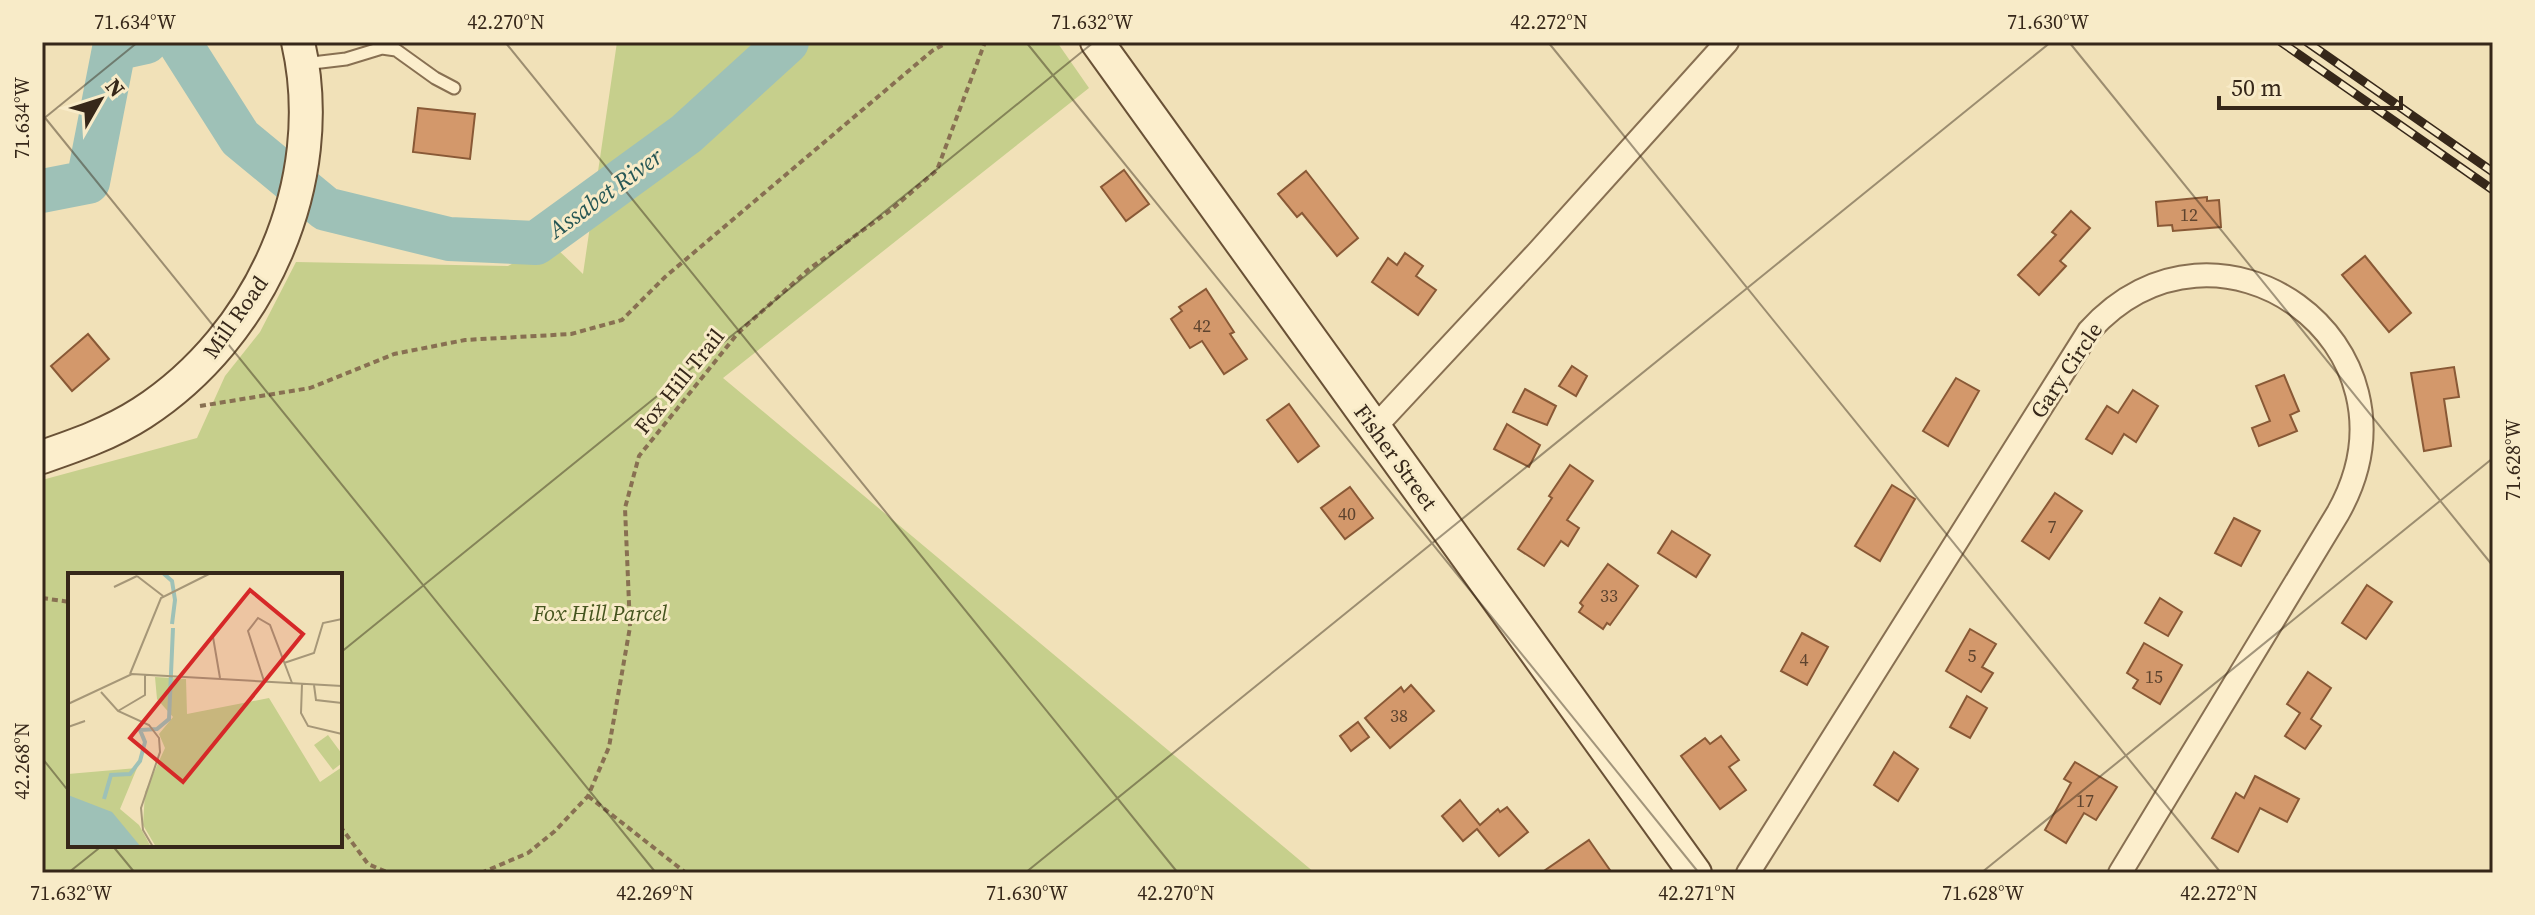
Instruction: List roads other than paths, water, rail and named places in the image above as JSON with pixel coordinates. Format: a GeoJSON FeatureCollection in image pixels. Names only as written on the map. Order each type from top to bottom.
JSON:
{"type":"FeatureCollection","features":[{"type":"Feature","properties":{"kind":"main road","name":"Fisher Street"},"geometry":{"type":"LineString","coordinates":[[1097,42],[1695,873]]}},
{"type":"Feature","properties":{"kind":"main road","name":"Mill Road"},"geometry":{"type":"LineString","coordinates":[[42,457],[109,432],[142,413],[191,374],[226,338],[248,307],[282,239],[301,167],[301,66]]}},
{"type":"Feature","properties":{"kind":"street"},"geometry":{"type":"LineString","coordinates":[[1375,427],[1727,42]]}},
{"type":"Feature","properties":{"kind":"street","name":"Gary Circle"},"geometry":{"type":"LineString","coordinates":[[1748,873],[2089,331],[2123,301],[2153,285],[2197,276],[2231,277],[2253,282],[2284,296],[2312,316],[2334,342],[2350,371],[2360,404],[2362,427],[2359,460],[2353,482],[2338,513],[2120,873]]}},
{"type":"Feature","properties":{"kind":"lane"},"geometry":{"type":"LineString","coordinates":[[301,66],[346,59],[382,48],[396,50],[454,88]]}},
{"type":"Feature","properties":{"kind":"waterway","name":"Assabet River"},"geometry":{"type":"LineString","coordinates":[[42,191],[88,182],[114,49],[146,42]]}},
{"type":"Feature","properties":{"kind":"waterway","name":"Assabet River"},"geometry":{"type":"LineString","coordinates":[[179,42],[240,138],[326,209],[449,239],[536,243],[686,134],[787,42]]}},
{"type":"Feature","properties":{"kind":"railway"},"geometry":{"type":"LineString","coordinates":[[2281,42],[2493,190]]}},
{"type":"Feature","properties":{"kind":"railway"},"geometry":{"type":"LineString","coordinates":[[2307,42],[2493,172]]}},
{"type":"Feature","properties":{"kind":"park label","name":"Fox Hill Parcel"},"geometry":{"type":"Point","coordinates":[600,613]}}]}
